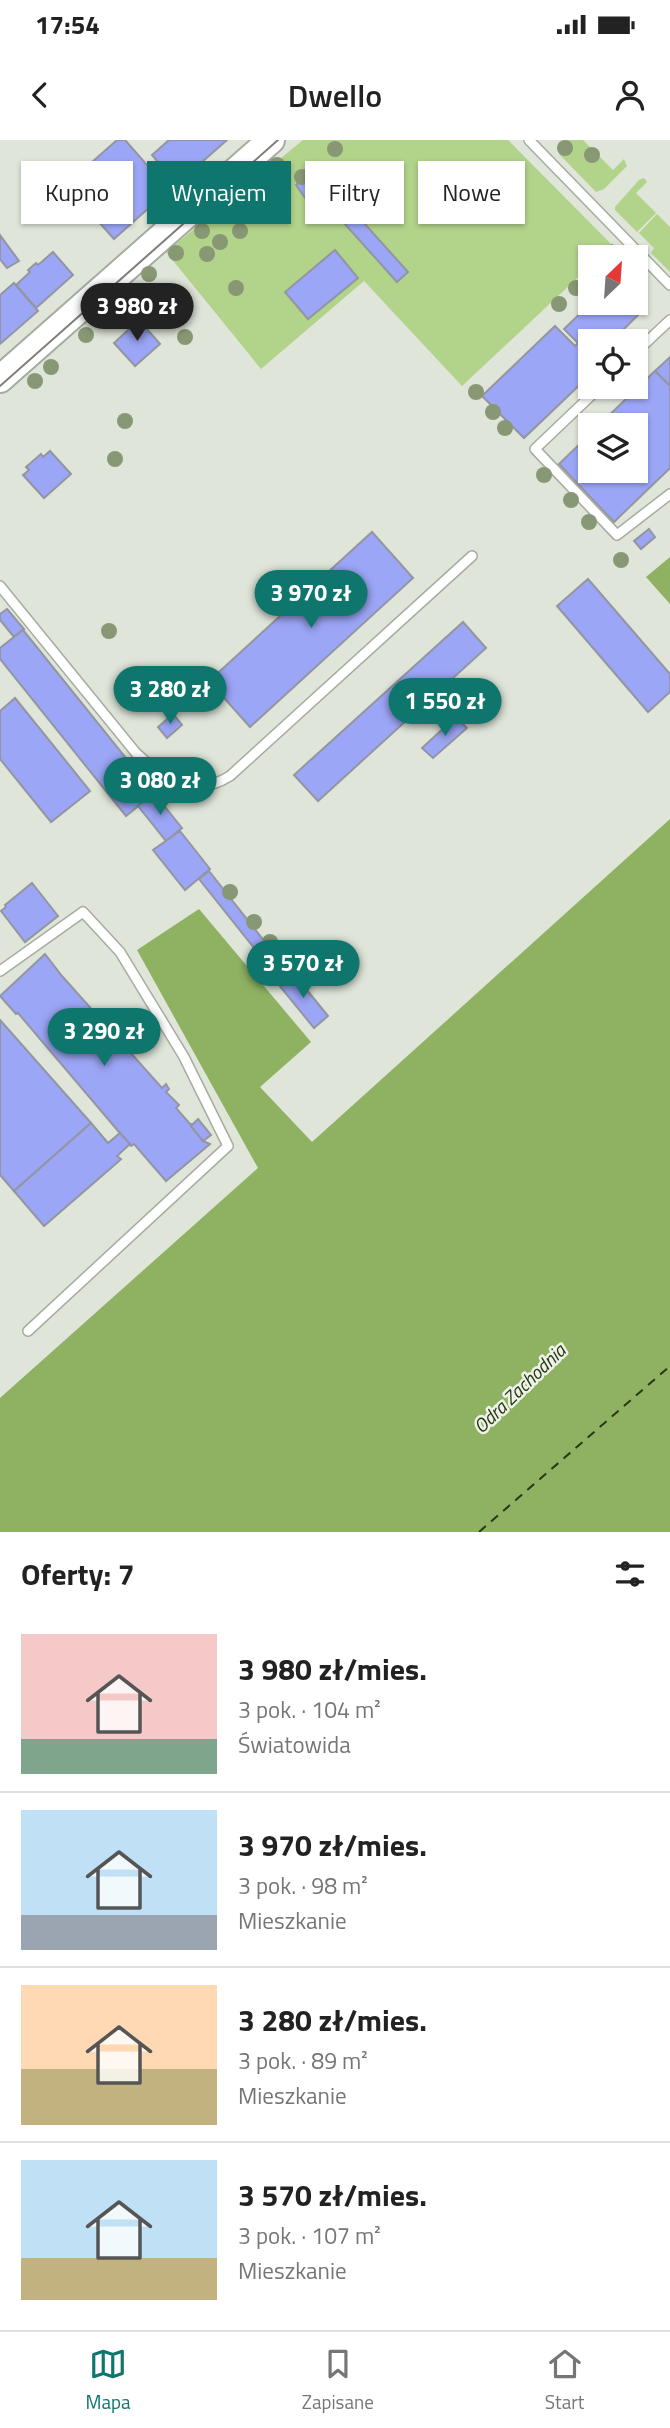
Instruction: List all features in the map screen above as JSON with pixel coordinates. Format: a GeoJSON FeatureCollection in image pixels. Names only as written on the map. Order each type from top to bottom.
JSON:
{"type":"FeatureCollection","features":[{"type":"Feature","properties":{"kind":"street"},"geometry":{"type":"LineString","coordinates":[[0,379],[271,140]]}},
{"type":"Feature","properties":{"kind":"lane"},"geometry":{"type":"LineString","coordinates":[[529,140],[670,285]]}},
{"type":"Feature","properties":{"kind":"lane"},"geometry":{"type":"LineString","coordinates":[[648,341],[670,320]]}},
{"type":"Feature","properties":{"kind":"lane"},"geometry":{"type":"LineString","coordinates":[[587,399],[535,449],[617,535],[670,494]]}},
{"type":"Feature","properties":{"kind":"lane"},"geometry":{"type":"LineString","coordinates":[[0,586],[136,753],[153,769],[173,780],[202,787],[212,786],[230,776],[472,555]]}},
{"type":"Feature","properties":{"kind":"lane"},"geometry":{"type":"LineString","coordinates":[[0,971],[83,912],[120,952],[184,1057],[228,1146],[28,1331]]}},
{"type":"Feature","properties":{"kind":"shaded area"},"geometry":{"type":"Polygon","coordinates":[[[303,140],[508,140],[612,245],[578,245],[578,277],[462,386],[364,281],[261,369],[166,252],[200,224],[291,224],[291,161],[277,161],[303,140]]]}},
{"type":"Feature","properties":{"kind":"shaded area"},"geometry":{"type":"Polygon","coordinates":[[[567,140],[583,140],[613,170],[624,159],[627,166],[604,189],[596,192],[559,154],[567,140]]]}},
{"type":"Feature","properties":{"kind":"shaded area"},"geometry":{"type":"Polygon","coordinates":[[[644,178],[647,182],[636,193],[656,213],[637,232],[615,207],[639,180],[644,178]]]}},
{"type":"Feature","properties":{"kind":"shaded area"},"geometry":{"type":"Polygon","coordinates":[[[657,214],[670,227],[670,272],[651,253],[654,248],[639,233],[657,214]]]}},
{"type":"Feature","properties":{"kind":"water"},"geometry":{"type":"Polygon","coordinates":[[[670,557],[670,604],[646,577],[670,557]]]}},
{"type":"Feature","properties":{"kind":"water","name":"Odra Zachodnia"},"geometry":{"type":"Polygon","coordinates":[[[670,819],[670,1532],[0,1532],[0,1398],[258,1168],[137,950],[199,909],[311,1042],[260,1087],[312,1142],[670,819]]]}},
{"type":"Feature","properties":{"kind":"building"},"geometry":{"type":"Polygon","coordinates":[[[117,140],[125,140],[147,165],[147,210],[133,222],[133,161],[93,161],[117,140]]]}},
{"type":"Feature","properties":{"kind":"building"},"geometry":{"type":"Polygon","coordinates":[[[169,140],[227,140],[203,161],[157,161],[152,155],[169,140]]]}},
{"type":"Feature","properties":{"kind":"building"},"geometry":{"type":"Polygon","coordinates":[[[305,178],[305,198],[296,185],[305,178]]]}},
{"type":"Feature","properties":{"kind":"building"},"geometry":{"type":"Polygon","coordinates":[[[101,224],[131,224],[114,239],[101,224]]]}},
{"type":"Feature","properties":{"kind":"building"},"geometry":{"type":"Polygon","coordinates":[[[345,224],[365,224],[408,272],[397,282],[345,224]]]}},
{"type":"Feature","properties":{"kind":"building"},"geometry":{"type":"Polygon","coordinates":[[[0,235],[19,261],[7,268],[0,259],[0,235]]]}},
{"type":"Feature","properties":{"kind":"building"},"geometry":{"type":"Polygon","coordinates":[[[335,250],[358,278],[308,319],[285,292],[335,250]]]}},
{"type":"Feature","properties":{"kind":"building"},"geometry":{"type":"Polygon","coordinates":[[[53,252],[73,275],[36,308],[16,285],[30,272],[28,270],[53,252]]]}},
{"type":"Feature","properties":{"kind":"building"},"geometry":{"type":"Polygon","coordinates":[[[14,283],[38,311],[0,344],[0,295],[14,283]]]}},
{"type":"Feature","properties":{"kind":"building"},"geometry":{"type":"Polygon","coordinates":[[[579,315],[638,315],[624,329],[578,329],[578,343],[564,329],[579,315]]]}},
{"type":"Feature","properties":{"kind":"building"},"geometry":{"type":"Polygon","coordinates":[[[139,320],[160,344],[135,366],[114,343],[139,320]]]}},
{"type":"Feature","properties":{"kind":"building"},"geometry":{"type":"Polygon","coordinates":[[[555,326],[575,346],[578,343],[578,386],[524,438],[482,396],[555,326]]]}},
{"type":"Feature","properties":{"kind":"building"},"geometry":{"type":"Polygon","coordinates":[[[670,357],[670,386],[655,371],[670,357]]]}},
{"type":"Feature","properties":{"kind":"building"},"geometry":{"type":"Polygon","coordinates":[[[655,371],[670,386],[670,468],[614,522],[559,464],[578,446],[578,483],[648,483],[648,413],[611,413],[626,399],[648,399],[648,378],[655,371]]]}},
{"type":"Feature","properties":{"kind":"building"},"geometry":{"type":"Polygon","coordinates":[[[50,451],[71,474],[44,498],[23,475],[29,470],[26,467],[41,454],[43,457],[50,451]]]}},
{"type":"Feature","properties":{"kind":"building"},"geometry":{"type":"Polygon","coordinates":[[[649,529],[655,537],[641,549],[634,541],[649,529]]]}},
{"type":"Feature","properties":{"kind":"building"},"geometry":{"type":"Polygon","coordinates":[[[372,532],[413,578],[250,727],[209,681],[372,532]]]}},
{"type":"Feature","properties":{"kind":"building"},"geometry":{"type":"Polygon","coordinates":[[[588,579],[670,674],[670,692],[648,712],[557,606],[588,579]]]}},
{"type":"Feature","properties":{"kind":"building"},"geometry":{"type":"Polygon","coordinates":[[[7,609],[24,629],[14,637],[0,620],[0,614],[7,609]]]}},
{"type":"Feature","properties":{"kind":"building"},"geometry":{"type":"Polygon","coordinates":[[[463,622],[486,648],[318,801],[294,775],[463,622]]]}},
{"type":"Feature","properties":{"kind":"building"},"geometry":{"type":"Polygon","coordinates":[[[23,630],[154,793],[126,816],[0,659],[0,648],[23,630]]]}},
{"type":"Feature","properties":{"kind":"building"},"geometry":{"type":"Polygon","coordinates":[[[15,698],[90,791],[51,822],[0,759],[0,711],[15,698]]]}},
{"type":"Feature","properties":{"kind":"building"},"geometry":{"type":"Polygon","coordinates":[[[173,714],[182,725],[167,738],[158,727],[173,714]]]}},
{"type":"Feature","properties":{"kind":"building"},"geometry":{"type":"Polygon","coordinates":[[[456,717],[467,728],[433,758],[422,748],[456,717]]]}},
{"type":"Feature","properties":{"kind":"building"},"geometry":{"type":"Polygon","coordinates":[[[154,793],[182,828],[166,841],[138,806],[154,793]]]}},
{"type":"Feature","properties":{"kind":"building"},"geometry":{"type":"Polygon","coordinates":[[[180,831],[210,869],[185,890],[153,850],[180,831]]]}},
{"type":"Feature","properties":{"kind":"building"},"geometry":{"type":"Polygon","coordinates":[[[209,871],[291,975],[282,983],[199,879],[209,871]]]}},
{"type":"Feature","properties":{"kind":"building"},"geometry":{"type":"Polygon","coordinates":[[[32,883],[58,916],[25,942],[1,911],[32,883]]]}},
{"type":"Feature","properties":{"kind":"building"},"geometry":{"type":"Polygon","coordinates":[[[45,954],[162,1088],[166,1084],[169,1089],[166,1092],[179,1105],[176,1108],[192,1124],[203,1141],[210,1144],[166,1181],[134,1144],[130,1145],[18,1013],[16,1014],[0,996],[45,954]]]}},
{"type":"Feature","properties":{"kind":"building"},"geometry":{"type":"Polygon","coordinates":[[[293,973],[328,1016],[314,1028],[279,985],[293,973]]]}},
{"type":"Feature","properties":{"kind":"building"},"geometry":{"type":"Polygon","coordinates":[[[0,1020],[91,1123],[14,1191],[0,1175],[0,1020]]]}},
{"type":"Feature","properties":{"kind":"building"},"geometry":{"type":"Polygon","coordinates":[[[198,1119],[211,1135],[203,1141],[191,1126],[198,1119]]]}},
{"type":"Feature","properties":{"kind":"building"},"geometry":{"type":"Polygon","coordinates":[[[91,1123],[108,1143],[120,1133],[130,1144],[117,1156],[121,1159],[119,1161],[44,1226],[14,1191],[91,1123]]]}},
{"type":"Feature","properties":{"kind":"ferry route"},"geometry":{"type":"LineString","coordinates":[[479,1532],[670,1366]]}},
{"type":"Feature","properties":{"kind":"tram line"},"geometry":{"type":"LineString","coordinates":[[0,386],[278,140]]}}]}
